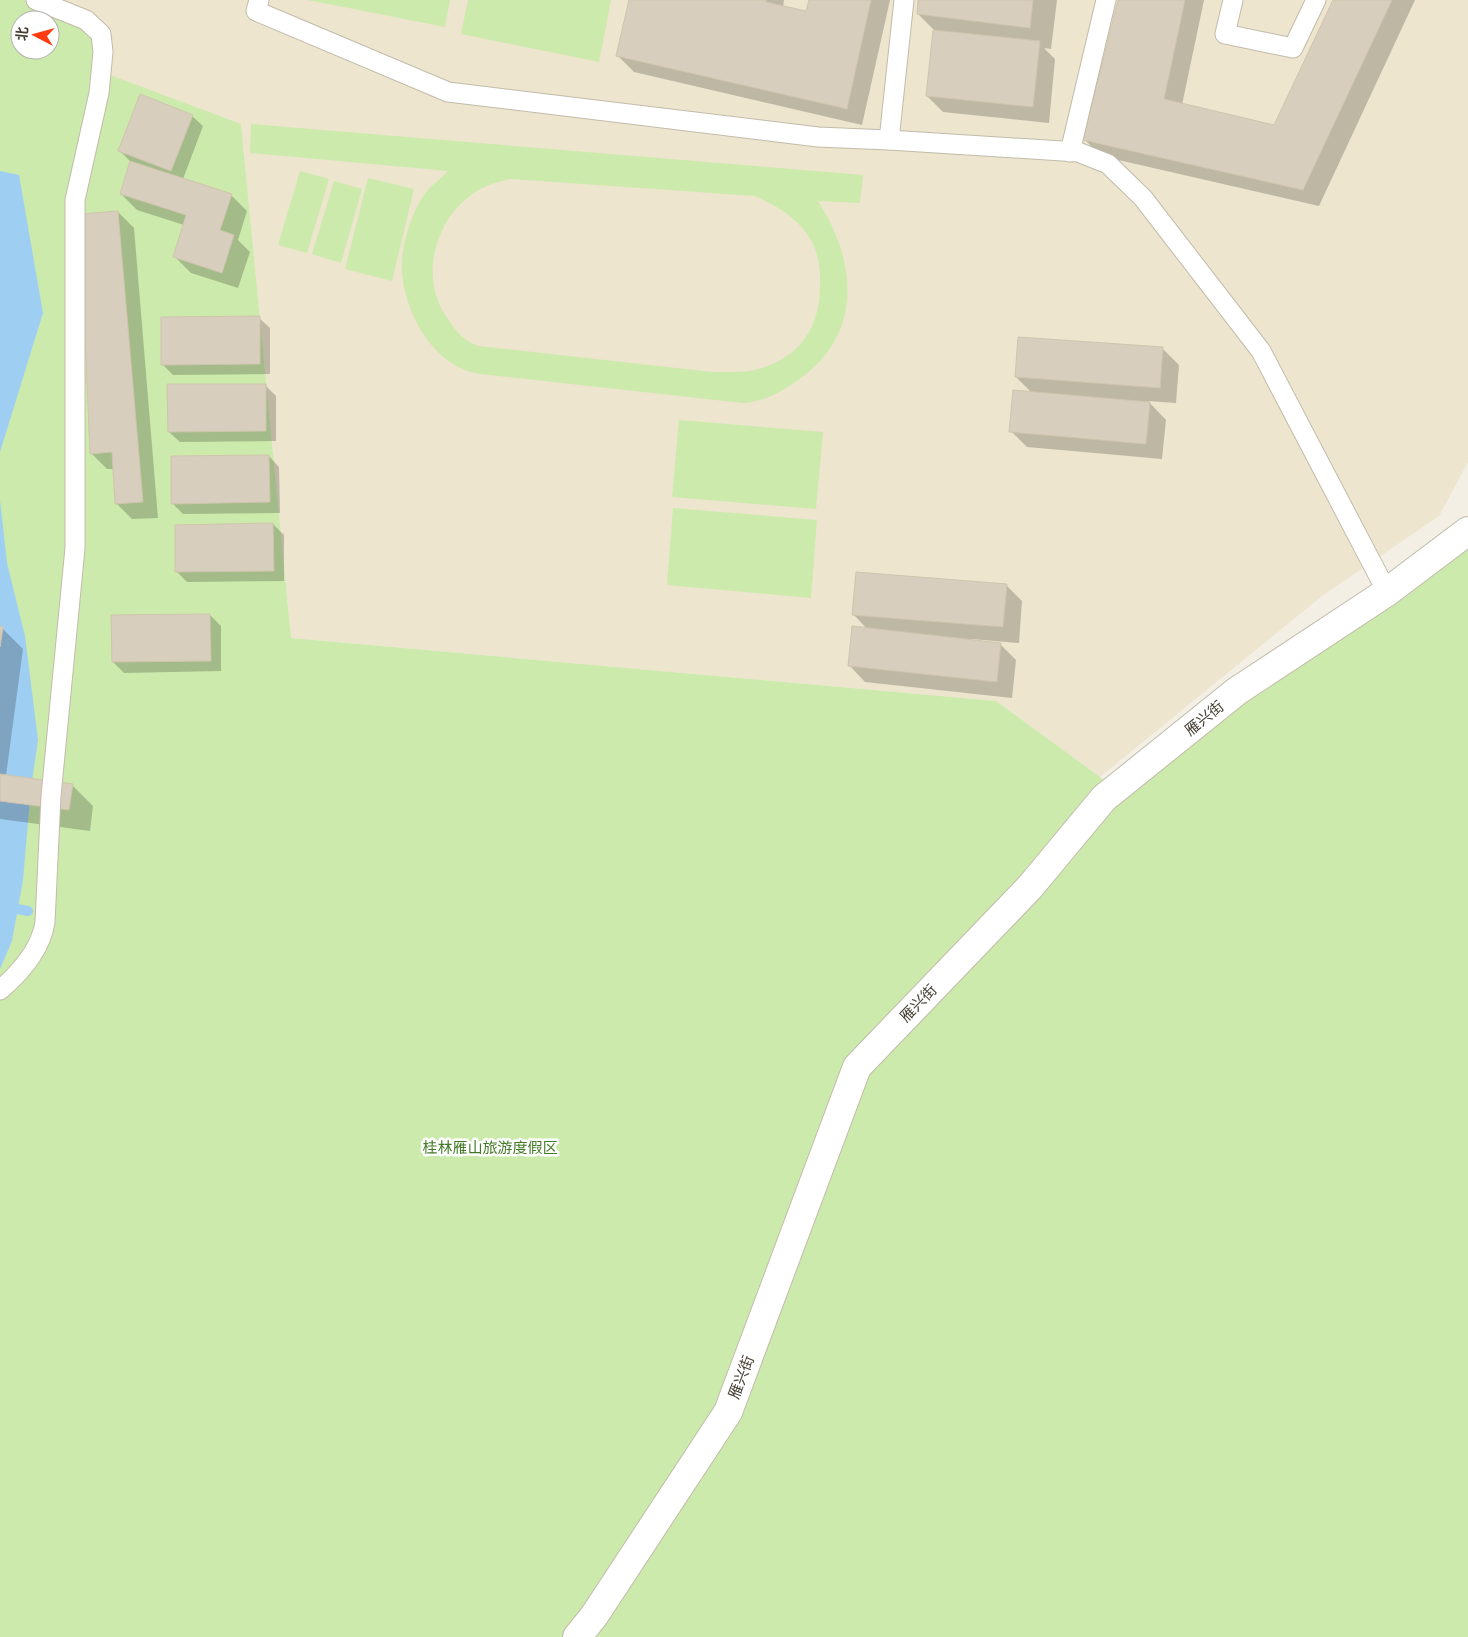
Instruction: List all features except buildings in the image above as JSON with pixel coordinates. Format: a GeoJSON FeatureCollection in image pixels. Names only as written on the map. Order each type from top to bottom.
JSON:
{"type":"FeatureCollection","features":[{"type":"Feature","properties":{"kind":"street","name":"雁兴街"},"geometry":{"type":"LineString","coordinates":[[577,1637],[594,1616],[728,1412],[857,1067],[1030,887],[1104,798],[1238,690],[1387,592],[1468,531]]}},
{"type":"Feature","properties":{"kind":"lane"},"geometry":{"type":"LineString","coordinates":[[0,990],[27,961],[35,949],[43,933],[45,922],[51,796],[75,548],[74,200],[99,93],[103,52],[101,34],[86,20],[36,0]]}},
{"type":"Feature","properties":{"kind":"lane"},"geometry":{"type":"LineString","coordinates":[[259,0],[256,11],[448,92],[818,137],[1078,152],[1108,164],[1143,198],[1261,351],[1387,592]]}},
{"type":"Feature","properties":{"kind":"lane"},"geometry":{"type":"LineString","coordinates":[[889,140],[904,0]]}},
{"type":"Feature","properties":{"kind":"lane"},"geometry":{"type":"LineString","coordinates":[[1070,152],[1106,0]]}},
{"type":"Feature","properties":{"kind":"lane"},"geometry":{"type":"LineString","coordinates":[[1233,0],[1226,34],[1293,48],[1316,0]]}},
{"type":"Feature","properties":{"kind":"shaded area"},"geometry":{"type":"Polygon","coordinates":[[[36,0],[1468,0],[1468,462],[1439,516],[1322,596],[1100,777],[996,701],[291,638],[241,125],[101,72],[60,27],[60,10],[45,10],[36,0]]]}},
{"type":"Feature","properties":{"kind":"green space","name":"桂林雁山旅游度假区"},"geometry":{"type":"Polygon","coordinates":[[[0,0],[36,0],[59,10],[10,10],[10,60],[60,60],[60,11],[93,25],[102,72],[241,124],[291,638],[996,701],[1115,790],[1468,531],[1468,1637],[0,1637],[0,0]]]}},
{"type":"Feature","properties":{"kind":"green space"},"geometry":{"type":"Polygon","coordinates":[[[308,0],[450,0],[445,27],[308,0]]]}},
{"type":"Feature","properties":{"kind":"green space"},"geometry":{"type":"Polygon","coordinates":[[[468,0],[611,0],[599,62],[461,34],[468,0]]]}},
{"type":"Feature","properties":{"kind":"green space"},"geometry":{"type":"Polygon","coordinates":[[[251,124],[863,175],[860,203],[818,201],[831,224],[841,248],[846,272],[847,296],[844,319],[834,341],[819,362],[785,389],[772,396],[751,402],[743,403],[470,372],[452,363],[440,354],[420,329],[407,300],[402,271],[405,240],[416,208],[426,192],[448,171],[250,153],[251,124]],[[511,179],[493,183],[476,191],[466,199],[445,224],[434,254],[434,286],[438,301],[446,316],[463,338],[478,346],[712,372],[756,370],[787,356],[805,338],[816,316],[819,302],[820,276],[816,252],[806,232],[786,214],[755,196],[511,179]]]}},
{"type":"Feature","properties":{"kind":"green space"},"geometry":{"type":"Polygon","coordinates":[[[300,171],[329,179],[307,253],[278,245],[300,171]]]}},
{"type":"Feature","properties":{"kind":"green space"},"geometry":{"type":"Polygon","coordinates":[[[368,178],[414,189],[392,281],[345,269],[368,178]]]}},
{"type":"Feature","properties":{"kind":"green space"},"geometry":{"type":"Polygon","coordinates":[[[334,181],[362,189],[341,263],[312,254],[334,181]]]}},
{"type":"Feature","properties":{"kind":"green space"},"geometry":{"type":"Polygon","coordinates":[[[679,420],[823,432],[816,509],[672,497],[679,420]]]}},
{"type":"Feature","properties":{"kind":"green space"},"geometry":{"type":"Polygon","coordinates":[[[673,508],[817,520],[811,598],[667,585],[673,508]]]}},
{"type":"Feature","properties":{"kind":"water"},"geometry":{"type":"Polygon","coordinates":[[[0,171],[19,175],[43,313],[0,452],[0,171]]]}},
{"type":"Feature","properties":{"kind":"water"},"geometry":{"type":"Polygon","coordinates":[[[0,500],[7,563],[25,636],[38,740],[31,788],[23,880],[12,941],[0,969],[0,500]]]}},
{"type":"Feature","properties":{"kind":"waterway"},"geometry":{"type":"LineString","coordinates":[[0,906],[28,911]]}}]}
